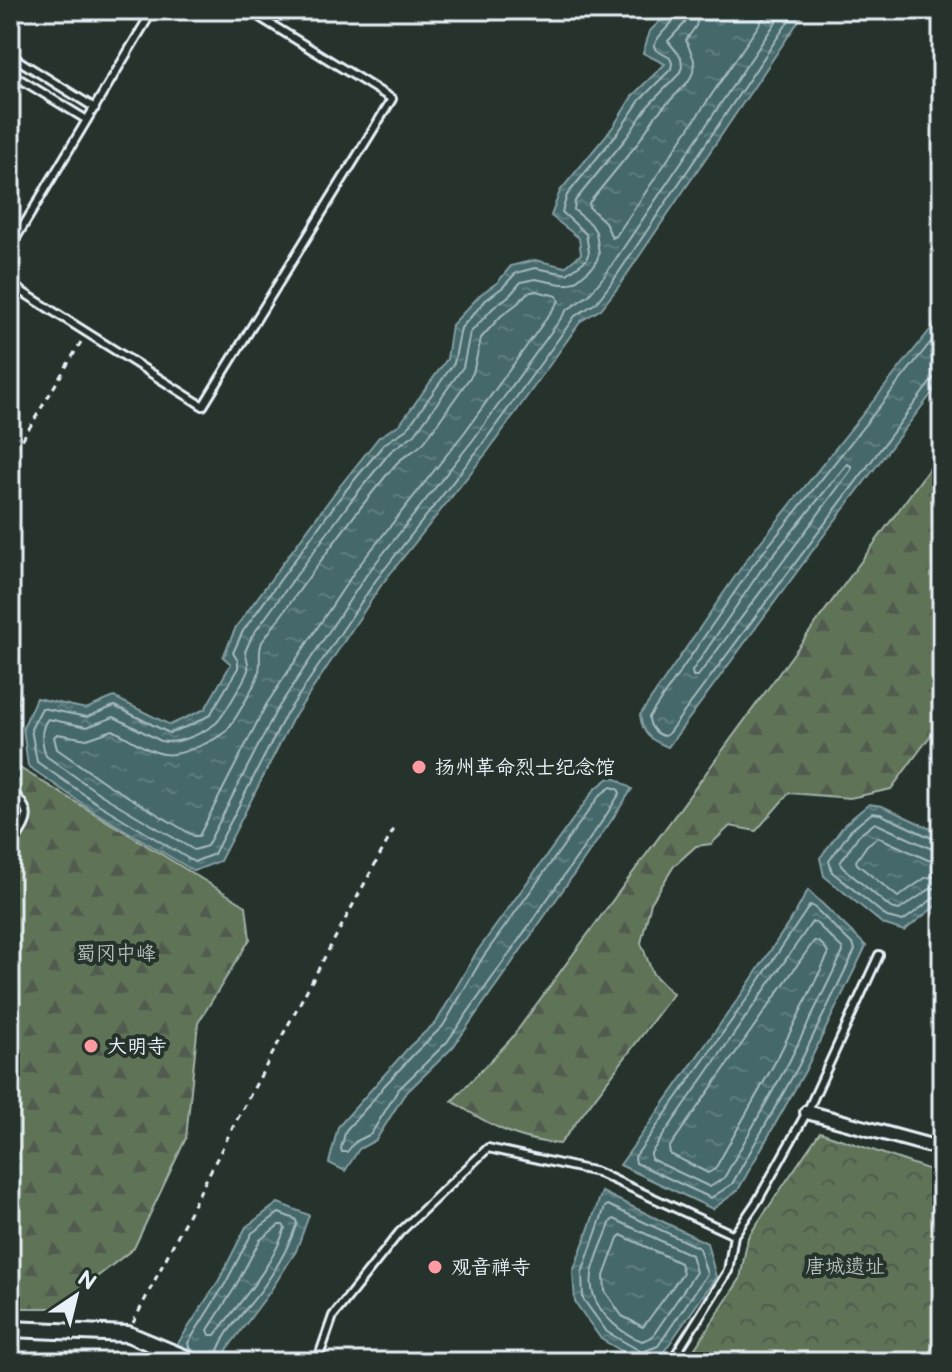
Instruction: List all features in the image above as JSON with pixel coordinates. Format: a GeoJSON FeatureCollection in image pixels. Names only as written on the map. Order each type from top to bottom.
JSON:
{"type":"FeatureCollection","features":[{"type":"Feature","properties":{"kind":"street"},"geometry":{"type":"LineString","coordinates":[[807,1112],[942,1149]]}},
{"type":"Feature","properties":{"kind":"street"},"geometry":{"type":"LineString","coordinates":[[10,1329],[128,1334],[190,1362]]}},
{"type":"Feature","properties":{"kind":"lane"},"geometry":{"type":"LineString","coordinates":[[10,248],[153,10]]}},
{"type":"Feature","properties":{"kind":"lane"},"geometry":{"type":"LineString","coordinates":[[10,284],[203,406],[392,99],[248,10]]}},
{"type":"Feature","properties":{"kind":"lane"},"geometry":{"type":"LineString","coordinates":[[10,55],[95,108]]}},
{"type":"Feature","properties":{"kind":"lane"},"geometry":{"type":"LineString","coordinates":[[10,73],[87,120]]}},
{"type":"Feature","properties":{"kind":"lane"},"geometry":{"type":"LineString","coordinates":[[10,790],[23,803],[27,813],[25,824],[10,848]]}},
{"type":"Feature","properties":{"kind":"lane"},"geometry":{"type":"LineString","coordinates":[[671,1362],[728,1271],[734,1235],[758,1200],[807,1112],[879,955]]}},
{"type":"Feature","properties":{"kind":"lane"},"geometry":{"type":"LineString","coordinates":[[317,1362],[333,1316],[399,1233],[488,1148],[597,1172],[734,1235]]}},
{"type":"Feature","properties":{"kind":"path"},"geometry":{"type":"LineString","coordinates":[[10,460],[87,332]]}},
{"type":"Feature","properties":{"kind":"path"},"geometry":{"type":"LineString","coordinates":[[128,1334],[234,1125],[394,829]]}},
{"type":"Feature","properties":{"kind":"green space"},"geometry":{"type":"Polygon","coordinates":[[[942,451],[942,720],[891,789],[850,798],[789,793],[756,831],[730,826],[711,844],[696,846],[674,866],[651,903],[641,943],[653,974],[673,994],[560,1144],[503,1130],[452,1101],[511,1039],[942,451]]]}},
{"type":"Feature","properties":{"kind":"green space"},"geometry":{"type":"Polygon","coordinates":[[[10,618],[13,623],[18,703],[10,752],[10,618]]]}},
{"type":"Feature","properties":{"kind":"green space","name":"蜀冈中峰"},"geometry":{"type":"Polygon","coordinates":[[[10,762],[246,906],[250,939],[198,1023],[186,1138],[134,1248],[57,1308],[10,1308],[10,762]]]}},
{"type":"Feature","properties":{"kind":"green space","name":"唐城遗址"},"geometry":{"type":"Polygon","coordinates":[[[820,1132],[942,1174],[942,1334],[922,1362],[686,1362],[740,1279],[748,1237],[820,1132]]]}},
{"type":"Feature","properties":{"kind":"water"},"geometry":{"type":"Polygon","coordinates":[[[671,10],[806,10],[619,286],[601,309],[581,321],[488,451],[382,584],[292,720],[220,861],[194,871],[90,809],[28,766],[23,728],[36,698],[86,709],[114,697],[170,725],[205,709],[231,664],[223,657],[236,627],[336,491],[379,437],[400,424],[447,359],[452,325],[511,266],[535,260],[565,267],[581,254],[579,238],[551,216],[560,191],[613,127],[633,95],[665,64],[643,53],[650,31],[671,10]]]}},
{"type":"Feature","properties":{"kind":"water"},"geometry":{"type":"Polygon","coordinates":[[[942,315],[942,380],[668,747],[652,739],[645,732],[640,715],[747,559],[942,315]]]}},
{"type":"Feature","properties":{"kind":"water"},"geometry":{"type":"Polygon","coordinates":[[[612,776],[632,789],[453,1047],[404,1095],[376,1140],[359,1149],[345,1171],[329,1163],[338,1127],[409,1047],[437,1021],[476,953],[595,789],[612,776]]]}},
{"type":"Feature","properties":{"kind":"water"},"geometry":{"type":"Polygon","coordinates":[[[869,804],[882,806],[942,834],[942,901],[904,931],[883,924],[824,876],[820,858],[845,824],[869,804]]]}},
{"type":"Feature","properties":{"kind":"water"},"geometry":{"type":"Polygon","coordinates":[[[808,890],[866,946],[805,1071],[738,1190],[713,1209],[620,1165],[743,992],[808,890]]]}},
{"type":"Feature","properties":{"kind":"water"},"geometry":{"type":"Polygon","coordinates":[[[602,1192],[707,1243],[716,1277],[663,1353],[639,1361],[601,1339],[575,1302],[573,1272],[602,1192]]]}},
{"type":"Feature","properties":{"kind":"water"},"geometry":{"type":"Polygon","coordinates":[[[278,1203],[309,1215],[296,1251],[228,1348],[222,1362],[196,1362],[175,1348],[219,1280],[246,1227],[278,1203]]]}},
{"type":"Feature","properties":{"kind":"place","name":"扬州革命烈士纪念馆"},"geometry":{"type":"Point","coordinates":[419,767]}},
{"type":"Feature","properties":{"kind":"place","name":"大明寺"},"geometry":{"type":"Point","coordinates":[91,1046]}},
{"type":"Feature","properties":{"kind":"place","name":"观音禅寺"},"geometry":{"type":"Point","coordinates":[435,1267]}}]}
